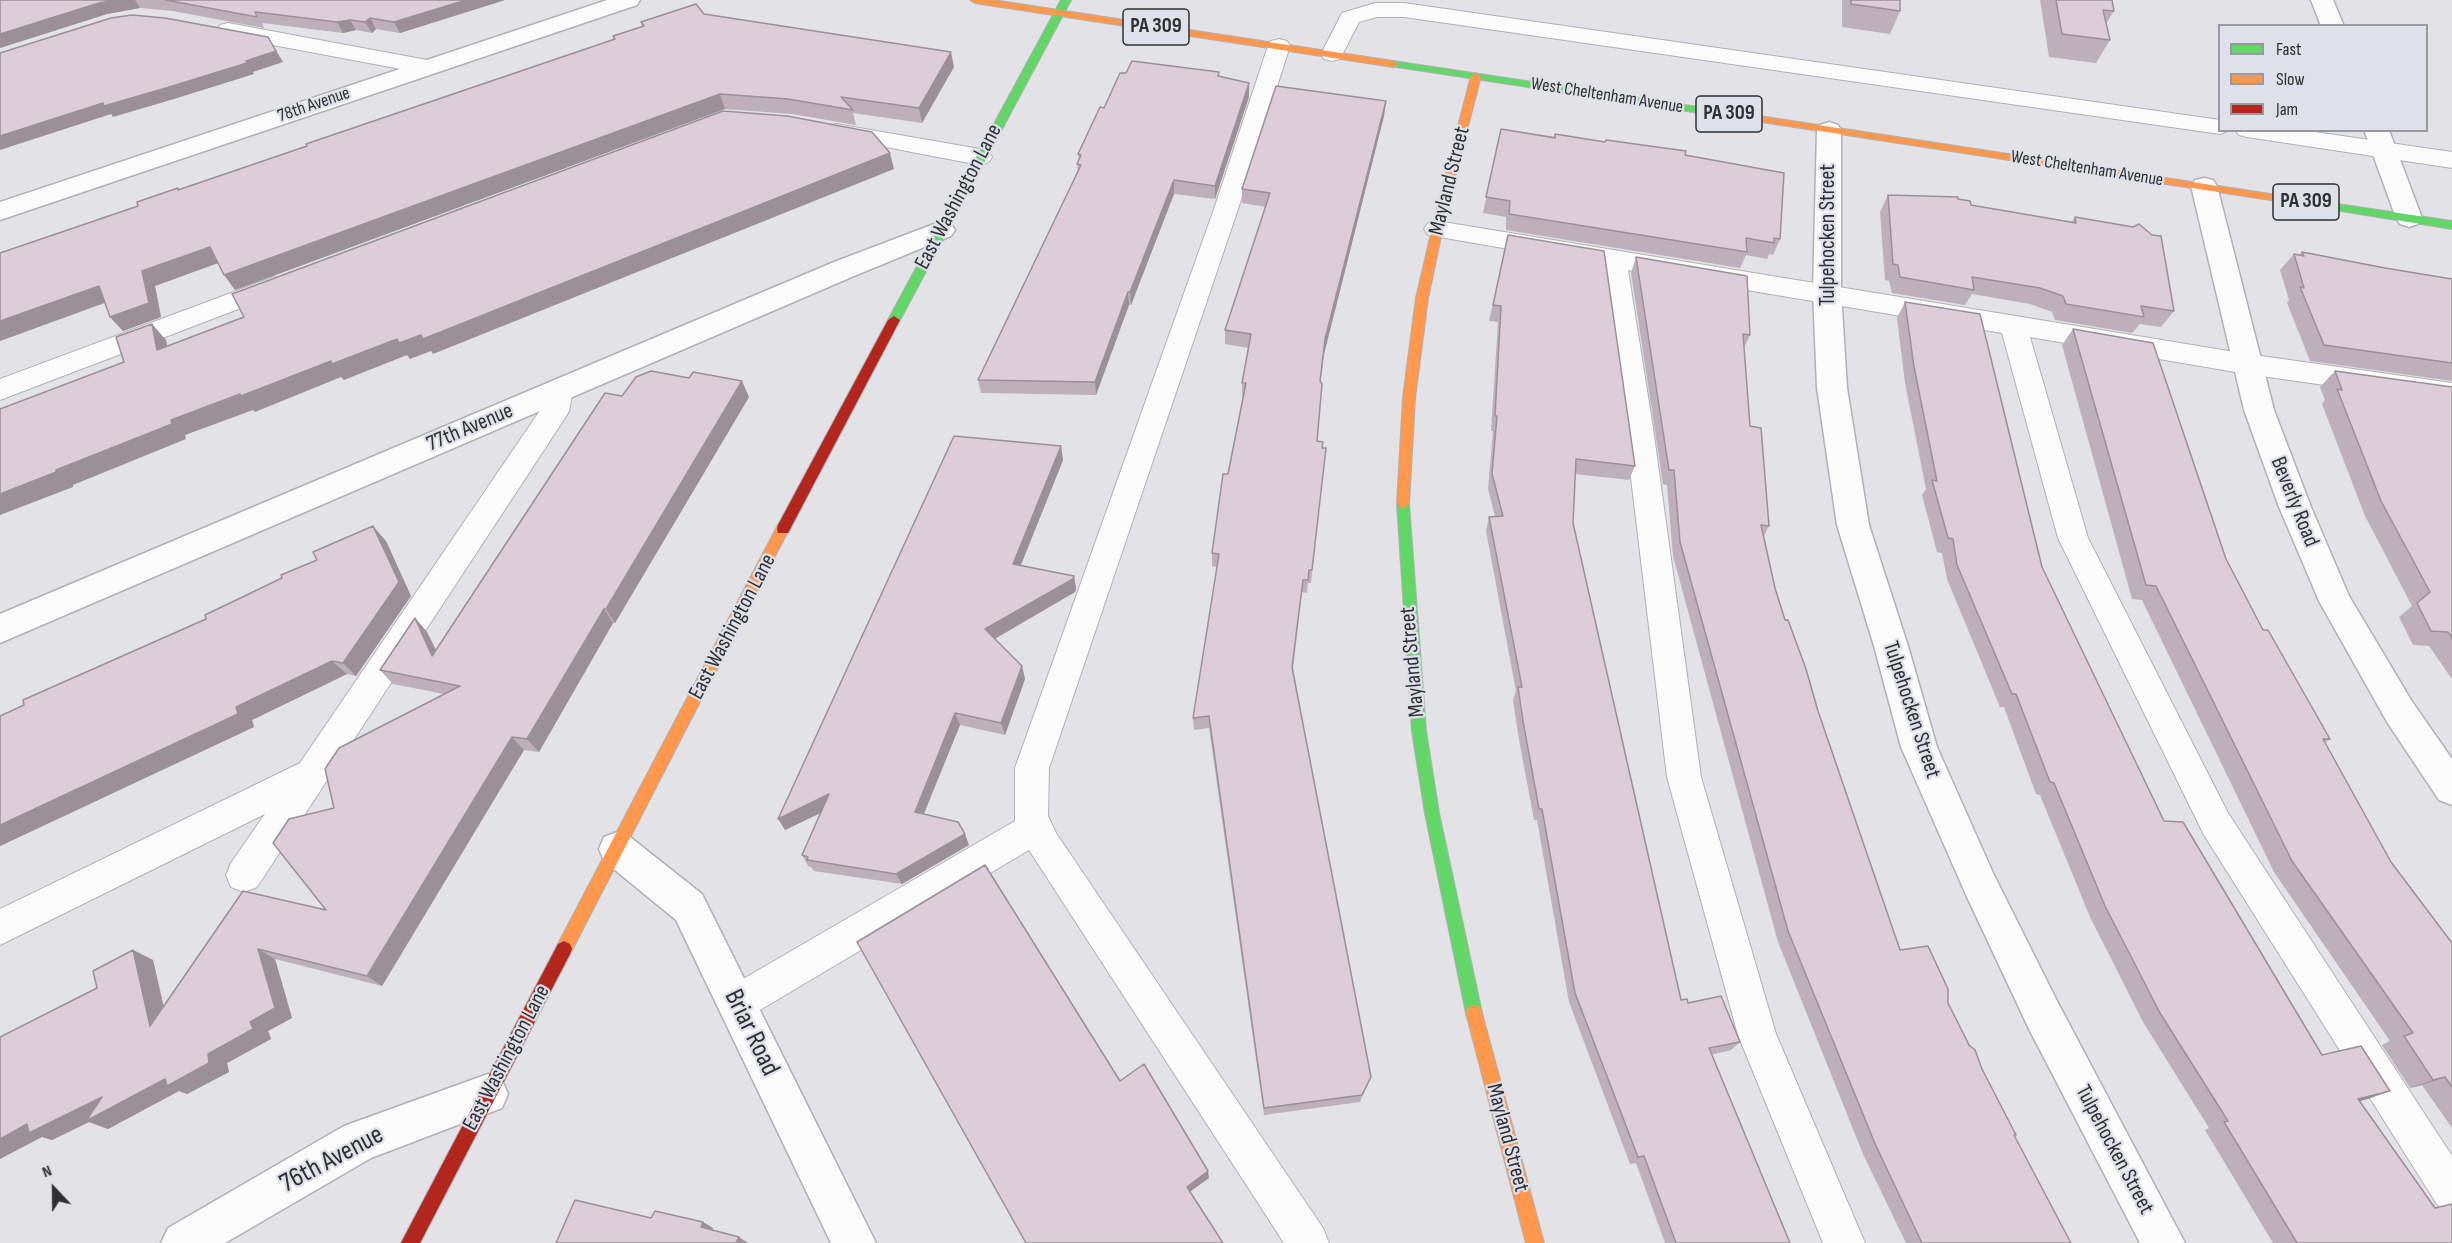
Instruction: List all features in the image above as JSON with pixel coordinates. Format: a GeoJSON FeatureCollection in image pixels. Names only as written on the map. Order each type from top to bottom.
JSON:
{"type":"FeatureCollection","features":[{"type":"Feature","properties":{"kind":"main road","name":"West Cheltenham Avenue"},"geometry":{"type":"LineString","coordinates":[[975,0],[2452,225]]}},
{"type":"Feature","properties":{"kind":"main road","name":"East Washington Lane"},"geometry":{"type":"LineString","coordinates":[[410,1243],[980,157],[1066,0]]}},
{"type":"Feature","properties":{"kind":"main road","name":"Mayland Street"},"geometry":{"type":"LineString","coordinates":[[1476,76],[1422,298],[1408,398],[1402,513],[1419,731],[1432,813],[1469,993],[1535,1243]]}},
{"type":"Feature","properties":{"kind":"street","name":"78th Avenue"},"geometry":{"type":"LineString","coordinates":[[0,211],[629,0]]}},
{"type":"Feature","properties":{"kind":"street"},"geometry":{"type":"LineString","coordinates":[[2322,0],[2331,24]]}},
{"type":"Feature","properties":{"kind":"street","name":"Tulpehocken Street"},"geometry":{"type":"LineString","coordinates":[[1829,130],[1827,292],[1832,388],[1852,525],[1891,646],[1919,747],[1980,885],[2028,985],[2163,1243]]}},
{"type":"Feature","properties":{"kind":"street"},"geometry":{"type":"LineString","coordinates":[[2380,140],[2409,218]]}},
{"type":"Feature","properties":{"kind":"street","name":"Beverly Road"},"geometry":{"type":"LineString","coordinates":[[2204,186],[2259,410],[2295,507],[2335,601],[2399,711],[2452,789]]}},
{"type":"Feature","properties":{"kind":"street","name":"77th Avenue"},"geometry":{"type":"LineString","coordinates":[[0,629],[844,269],[942,230]]}},
{"type":"Feature","properties":{"kind":"street","name":"Briar Road"},"geometry":{"type":"LineString","coordinates":[[617,849],[689,907],[848,1239]]}},
{"type":"Feature","properties":{"kind":"street","name":"76th Avenue"},"geometry":{"type":"LineString","coordinates":[[183,1243],[359,1141],[488,1094]]}},
{"type":"Feature","properties":{"kind":"lane"},"geometry":{"type":"LineString","coordinates":[[1332,54],[1350,18],[1375,10],[1404,10],[2218,127]]}},
{"type":"Feature","properties":{"kind":"lane"},"geometry":{"type":"LineString","coordinates":[[207,27],[427,67]]}},
{"type":"Feature","properties":{"kind":"lane"},"geometry":{"type":"LineString","coordinates":[[1279,46],[1226,209],[1032,768],[1031,817],[1051,854],[1308,1243]]}},
{"type":"Feature","properties":{"kind":"lane"},"geometry":{"type":"LineString","coordinates":[[816,128],[980,157]]}},
{"type":"Feature","properties":{"kind":"lane"},"geometry":{"type":"LineString","coordinates":[[2274,132],[2380,140],[2452,160]]}},
{"type":"Feature","properties":{"kind":"lane"},"geometry":{"type":"LineString","coordinates":[[1437,229],[1827,292],[2247,364],[2452,393]]}},
{"type":"Feature","properties":{"kind":"lane"},"geometry":{"type":"LineString","coordinates":[[1613,258],[1639,428],[1684,777],[1757,1035],[1844,1243]]}},
{"type":"Feature","properties":{"kind":"lane"},"geometry":{"type":"LineString","coordinates":[[0,390],[298,277]]}},
{"type":"Feature","properties":{"kind":"lane"},"geometry":{"type":"LineString","coordinates":[[2013,324],[2073,538],[2210,814],[2452,1192]]}},
{"type":"Feature","properties":{"kind":"lane"},"geometry":{"type":"LineString","coordinates":[[244,875],[555,411],[560,390]]}},
{"type":"Feature","properties":{"kind":"lane"},"geometry":{"type":"LineString","coordinates":[[0,928],[314,773]]}},
{"type":"Feature","properties":{"kind":"lane"},"geometry":{"type":"LineString","coordinates":[[737,1004],[1036,827]]}},
{"type":"Feature","properties":{"kind":"building"},"geometry":{"type":"Polygon","coordinates":[[[0,0],[116,0],[99,3],[0,34],[0,0]]]}},
{"type":"Feature","properties":{"kind":"building"},"geometry":{"type":"Polygon","coordinates":[[[166,0],[466,0],[394,22],[370,18],[365,22],[350,20],[337,22],[255,12],[257,17],[166,0]]]}},
{"type":"Feature","properties":{"kind":"building"},"geometry":{"type":"Polygon","coordinates":[[[1851,0],[1900,0],[1900,11],[1851,4],[1851,0]]]}},
{"type":"Feature","properties":{"kind":"building"},"geometry":{"type":"Polygon","coordinates":[[[2056,0],[2112,0],[2114,11],[2103,10],[2110,40],[2062,34],[2056,0]]]}},
{"type":"Feature","properties":{"kind":"building"},"geometry":{"type":"Polygon","coordinates":[[[696,4],[704,14],[951,52],[919,108],[841,97],[853,110],[788,99],[720,94],[224,275],[210,247],[142,271],[149,303],[110,317],[99,286],[0,321],[0,253],[138,206],[137,202],[178,188],[178,190],[615,39],[613,36],[644,26],[641,22],[696,4]]]}},
{"type":"Feature","properties":{"kind":"building"},"geometry":{"type":"Polygon","coordinates":[[[132,15],[165,18],[268,37],[276,51],[246,61],[247,63],[166,88],[104,106],[103,103],[0,136],[0,53],[111,18],[132,15]]]}},
{"type":"Feature","properties":{"kind":"building"},"geometry":{"type":"Polygon","coordinates":[[[1132,61],[1219,72],[1218,76],[1249,83],[1215,186],[1174,180],[1130,292],[1128,292],[1095,382],[978,380],[1081,165],[1077,164],[1081,155],[1078,154],[1100,107],[1104,108],[1120,73],[1126,73],[1132,61]]]}},
{"type":"Feature","properties":{"kind":"building"},"geometry":{"type":"Polygon","coordinates":[[[1276,86],[1386,101],[1325,339],[1317,441],[1323,442],[1322,448],[1326,448],[1312,570],[1309,570],[1308,580],[1303,580],[1292,667],[1371,1077],[1362,1095],[1264,1108],[1209,716],[1193,718],[1219,554],[1212,553],[1223,474],[1228,474],[1246,383],[1242,383],[1251,334],[1225,330],[1270,193],[1242,189],[1276,86]]]}},
{"type":"Feature","properties":{"kind":"building"},"geometry":{"type":"Polygon","coordinates":[[[723,111],[787,116],[872,132],[890,153],[423,339],[421,335],[399,343],[397,339],[171,420],[172,424],[0,494],[0,409],[124,362],[116,337],[152,324],[157,350],[244,317],[232,294],[723,111]]]}},
{"type":"Feature","properties":{"kind":"building"},"geometry":{"type":"Polygon","coordinates":[[[1501,129],[1555,138],[1555,134],[1686,151],[1685,155],[1784,173],[1780,239],[1774,238],[1774,243],[1746,238],[1747,252],[1509,214],[1510,201],[1486,197],[1501,129]]]}},
{"type":"Feature","properties":{"kind":"building"},"geometry":{"type":"Polygon","coordinates":[[[1888,195],[1958,197],[1958,199],[1970,201],[1971,205],[2076,223],[2075,217],[2133,227],[2139,224],[2152,235],[2161,236],[2174,311],[2141,306],[2144,317],[2066,304],[2063,296],[2040,288],[1972,277],[1974,290],[1900,277],[1898,265],[1893,264],[1888,195]]]}},
{"type":"Feature","properties":{"kind":"building"},"geometry":{"type":"Polygon","coordinates":[[[1508,235],[1604,251],[1635,466],[1576,459],[1573,523],[1681,1000],[1687,999],[1688,1003],[1721,996],[1740,1042],[1709,1048],[1790,1243],[1676,1243],[1644,1156],[1638,1157],[1575,993],[1542,809],[1539,809],[1523,721],[1518,687],[1522,687],[1489,517],[1503,516],[1492,474],[1497,416],[1495,416],[1501,306],[1493,305],[1508,235]]]}},
{"type":"Feature","properties":{"kind":"building"},"geometry":{"type":"Polygon","coordinates":[[[2302,252],[2452,279],[2452,363],[2324,345],[2300,287],[2304,288],[2294,254],[2304,256],[2302,252]]]}},
{"type":"Feature","properties":{"kind":"building"},"geometry":{"type":"Polygon","coordinates":[[[1636,257],[1747,276],[1750,335],[1743,334],[1750,426],[1761,428],[1769,526],[1761,525],[1775,588],[1785,620],[1788,620],[1806,669],[1818,711],[1900,950],[1928,946],[1948,989],[1948,1003],[1969,1045],[1975,1050],[1982,1069],[2016,1135],[2014,1135],[2071,1243],[1922,1243],[1876,1146],[1788,931],[1680,542],[1674,470],[1669,470],[1636,257]]]}},
{"type":"Feature","properties":{"kind":"building"},"geometry":{"type":"Polygon","coordinates":[[[1905,302],[1980,314],[2042,567],[2164,821],[2183,822],[2322,1055],[2361,1046],[2390,1091],[2358,1099],[2435,1208],[2452,1204],[2452,1243],[2297,1243],[2224,1122],[2228,1121],[2160,1013],[2105,906],[2054,783],[2050,782],[2016,694],[2012,694],[1957,565],[1953,539],[1948,538],[1932,480],[1937,481],[1914,367],[1905,302]]]}},
{"type":"Feature","properties":{"kind":"building"},"geometry":{"type":"Polygon","coordinates":[[[2073,329],[2153,343],[2226,559],[2263,630],[2268,630],[2330,739],[2323,739],[2391,862],[2452,943],[2452,1087],[2445,1077],[2433,1080],[2404,1036],[2413,1033],[2292,861],[2156,586],[2146,585],[2073,329]]]}},
{"type":"Feature","properties":{"kind":"building"},"geometry":{"type":"Polygon","coordinates":[[[651,371],[689,378],[693,372],[742,381],[527,739],[512,737],[367,976],[258,949],[275,1008],[250,1022],[253,1029],[208,1054],[209,1063],[167,1086],[165,1079],[86,1121],[102,1097],[29,1133],[27,1124],[0,1139],[0,1037],[97,988],[93,971],[133,950],[150,1026],[243,891],[326,910],[273,843],[289,819],[334,808],[325,769],[339,748],[460,686],[380,670],[415,618],[432,656],[605,393],[622,396],[636,377],[651,371]]]}},
{"type":"Feature","properties":{"kind":"building"},"geometry":{"type":"Polygon","coordinates":[[[2335,371],[2452,387],[2452,638],[2448,632],[2431,631],[2417,603],[2430,592],[2381,501],[2337,389],[2342,390],[2335,371]]]}},
{"type":"Feature","properties":{"kind":"building"},"geometry":{"type":"Polygon","coordinates":[[[954,436],[1061,446],[1013,564],[1074,576],[1073,579],[985,629],[1022,666],[1001,723],[955,713],[915,812],[958,822],[965,834],[896,874],[807,860],[808,857],[802,855],[829,794],[778,819],[954,436]]]}},
{"type":"Feature","properties":{"kind":"building"},"geometry":{"type":"Polygon","coordinates":[[[373,526],[399,582],[343,663],[332,661],[236,707],[238,714],[0,825],[0,716],[24,705],[23,700],[206,619],[205,615],[282,578],[281,575],[317,560],[313,552],[373,526]]]}},
{"type":"Feature","properties":{"kind":"building"},"geometry":{"type":"Polygon","coordinates":[[[985,865],[1120,1081],[1144,1064],[1208,1171],[1187,1187],[1223,1243],[1026,1243],[857,942],[985,865]]]}},
{"type":"Feature","properties":{"kind":"building"},"geometry":{"type":"Polygon","coordinates":[[[575,1200],[651,1218],[655,1211],[703,1222],[701,1227],[739,1237],[736,1243],[556,1243],[575,1200]]]}},
{"type":"Feature","properties":{"kind":"traffic: fast"},"geometry":{"type":"LineString","coordinates":[[1058,13],[1066,0]]}},
{"type":"Feature","properties":{"kind":"traffic: fast"},"geometry":{"type":"LineString","coordinates":[[894,320],[1058,13]]}},
{"type":"Feature","properties":{"kind":"traffic: fast"},"geometry":{"type":"LineString","coordinates":[[1393,64],[1759,119]]}},
{"type":"Feature","properties":{"kind":"traffic: fast"},"geometry":{"type":"LineString","coordinates":[[2277,198],[2452,225]]}},
{"type":"Feature","properties":{"kind":"traffic: fast"},"geometry":{"type":"LineString","coordinates":[[1403,504],[1419,731],[1432,813],[1474,1013]]}},
{"type":"Feature","properties":{"kind":"traffic: slow"},"geometry":{"type":"LineString","coordinates":[[975,0],[1393,64]]}},
{"type":"Feature","properties":{"kind":"traffic: slow"},"geometry":{"type":"LineString","coordinates":[[1403,504],[1409,398],[1422,298],[1442,208],[1476,76]]}},
{"type":"Feature","properties":{"kind":"traffic: slow"},"geometry":{"type":"LineString","coordinates":[[1759,119],[2277,198]]}},
{"type":"Feature","properties":{"kind":"traffic: slow"},"geometry":{"type":"LineString","coordinates":[[564,949],[783,529]]}},
{"type":"Feature","properties":{"kind":"traffic: slow"},"geometry":{"type":"LineString","coordinates":[[1474,1013],[1535,1243]]}},
{"type":"Feature","properties":{"kind":"traffic: jam"},"geometry":{"type":"LineString","coordinates":[[783,529],[894,320]]}},
{"type":"Feature","properties":{"kind":"traffic: jam"},"geometry":{"type":"LineString","coordinates":[[410,1243],[564,949]]}}]}
